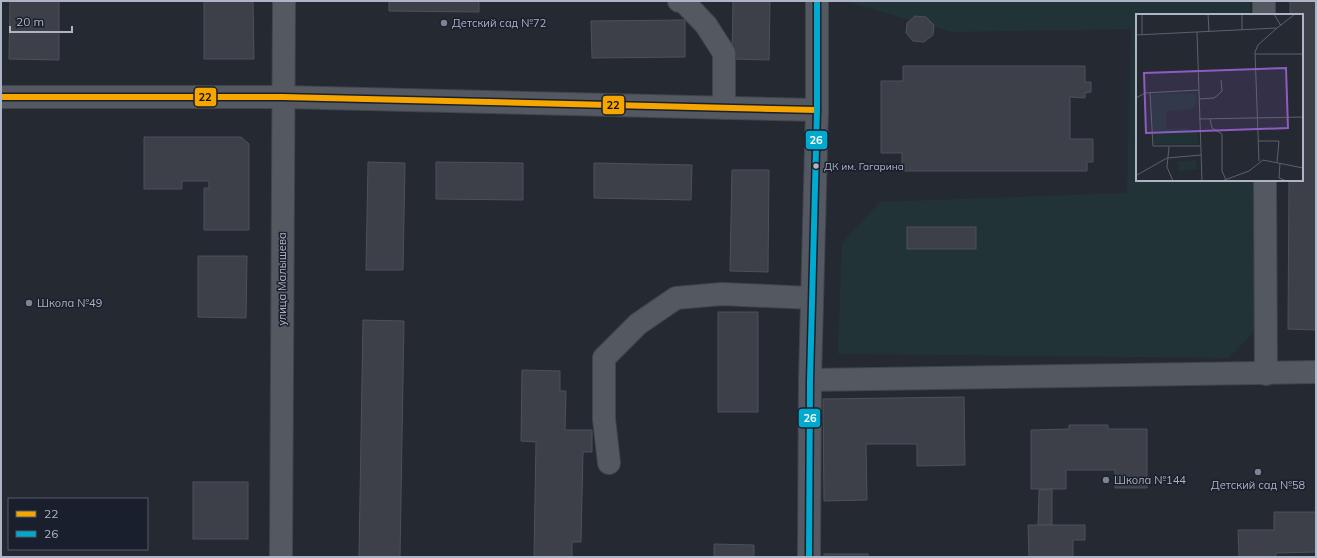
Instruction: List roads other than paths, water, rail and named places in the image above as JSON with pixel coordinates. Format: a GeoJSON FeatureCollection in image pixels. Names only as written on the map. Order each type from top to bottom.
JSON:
{"type":"FeatureCollection","features":[{"type":"Feature","properties":{"kind":"street","name":"улица Малышева"},"geometry":{"type":"LineString","coordinates":[[280,557],[284,1]]}},
{"type":"Feature","properties":{"kind":"street"},"geometry":{"type":"LineString","coordinates":[[679,1],[684,2],[706,25],[724,53],[724,108]]}},
{"type":"Feature","properties":{"kind":"street"},"geometry":{"type":"LineString","coordinates":[[809,557],[810,380],[817,110],[817,1]]}},
{"type":"Feature","properties":{"kind":"street"},"geometry":{"type":"LineString","coordinates":[[1264,1],[1264,14]]}},
{"type":"Feature","properties":{"kind":"street"},"geometry":{"type":"LineString","coordinates":[[1,97],[283,97],[817,110]]}},
{"type":"Feature","properties":{"kind":"street"},"geometry":{"type":"LineString","coordinates":[[1265,181],[1266,374]]}},
{"type":"Feature","properties":{"kind":"street"},"geometry":{"type":"LineString","coordinates":[[609,462],[604,419],[604,358],[638,324],[676,298],[722,294],[812,298]]}},
{"type":"Feature","properties":{"kind":"street"},"geometry":{"type":"LineString","coordinates":[[810,380],[1266,374],[1316,372]]}},
{"type":"Feature","properties":{"kind":"place","name":"Детский сад №72"},"geometry":{"type":"Point","coordinates":[444,23]}},
{"type":"Feature","properties":{"kind":"place","name":"ДК им. Гагарина"},"geometry":{"type":"Point","coordinates":[816,166]}},
{"type":"Feature","properties":{"kind":"place","name":"Школа №49"},"geometry":{"type":"Point","coordinates":[29,303]}},
{"type":"Feature","properties":{"kind":"place","name":"Детский сад №58"},"geometry":{"type":"Point","coordinates":[1258,472]}},
{"type":"Feature","properties":{"kind":"place","name":"Школа №144"},"geometry":{"type":"Point","coordinates":[1106,480]}}]}
